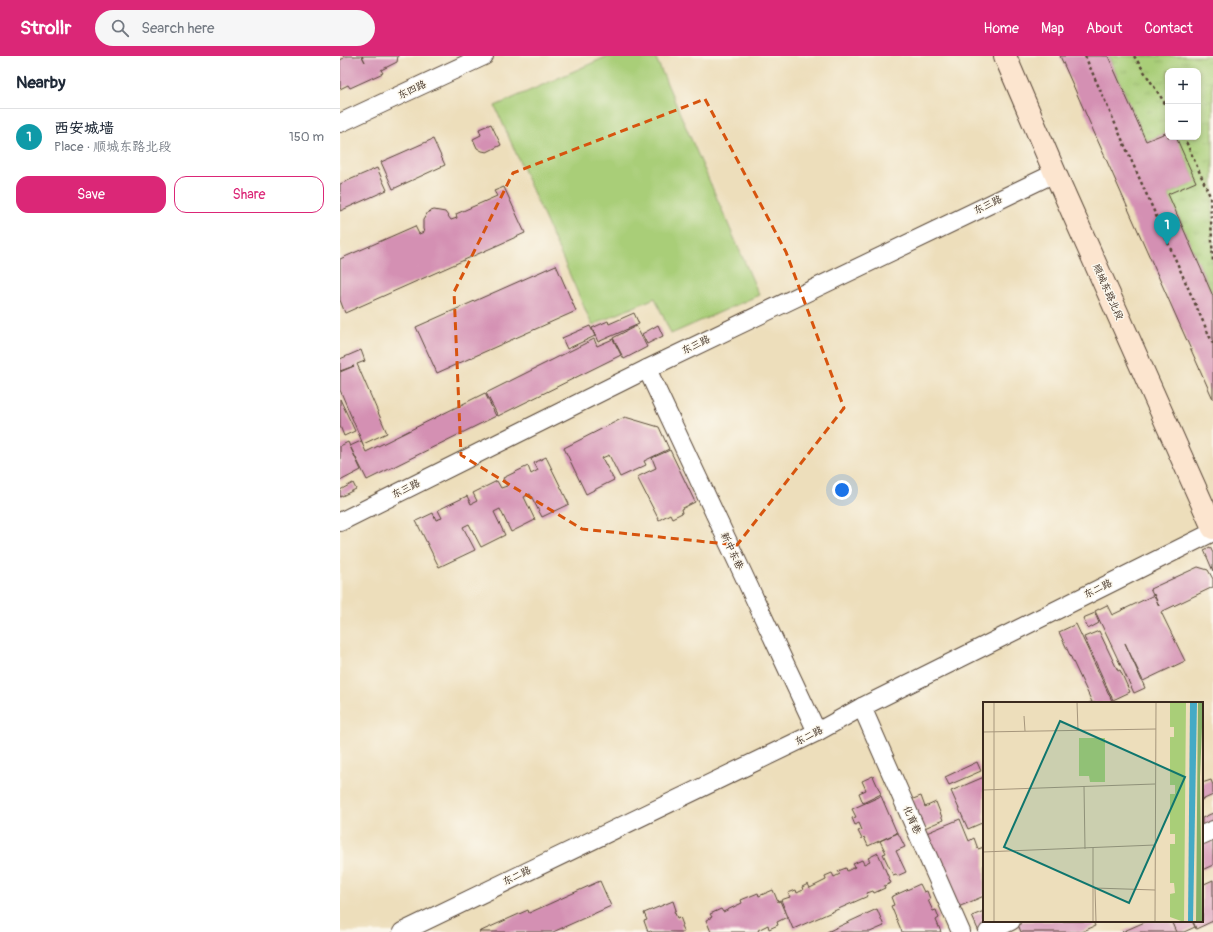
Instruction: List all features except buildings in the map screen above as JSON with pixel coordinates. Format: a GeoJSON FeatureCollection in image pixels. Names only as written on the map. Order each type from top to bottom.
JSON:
{"type":"FeatureCollection","features":[{"type":"Feature","properties":{"kind":"street","name":"顺城东路北段"},"geometry":{"type":"LineString","coordinates":[[1005,56],[1055,173],[1213,528]]}},
{"type":"Feature","properties":{"kind":"street","name":"东四路"},"geometry":{"type":"LineString","coordinates":[[340,123],[472,58]]}},
{"type":"Feature","properties":{"kind":"street","name":"东三路"},"geometry":{"type":"LineString","coordinates":[[340,522],[646,369],[1055,173]]}},
{"type":"Feature","properties":{"kind":"street","name":"新中东巷"},"geometry":{"type":"LineString","coordinates":[[646,369],[818,732]]}},
{"type":"Feature","properties":{"kind":"street","name":"东二路"},"geometry":{"type":"LineString","coordinates":[[402,932],[818,732],[862,707],[1213,532]]}},
{"type":"Feature","properties":{"kind":"street","name":"化育巷"},"geometry":{"type":"LineString","coordinates":[[862,707],[961,932]]}},
{"type":"Feature","properties":{"kind":"street"},"geometry":{"type":"LineString","coordinates":[[1203,835],[1213,830]]}},
{"type":"Feature","properties":{"kind":"street"},"geometry":{"type":"LineString","coordinates":[[988,932],[1009,922]]}},
{"type":"Feature","properties":{"kind":"path"},"geometry":{"type":"LineString","coordinates":[[1085,56],[1213,344]]}},
{"type":"Feature","properties":{"kind":"path"},"geometry":{"type":"LineString","coordinates":[[1134,56],[1165,104]]}},
{"type":"Feature","properties":{"kind":"path"},"geometry":{"type":"LineString","coordinates":[[1185,140],[1210,196],[1213,263]]}},
{"type":"Feature","properties":{"kind":"highlighted area"},"geometry":{"type":"Polygon","coordinates":[[[705,99],[786,252],[844,408],[737,545],[582,529],[461,455],[454,292],[513,173],[705,99]]]}},
{"type":"Feature","properties":{"kind":"green space"},"geometry":{"type":"Polygon","coordinates":[[[608,56],[655,56],[759,295],[671,334],[655,298],[592,325],[495,106],[608,56]]]}},
{"type":"Feature","properties":{"kind":"green space"},"geometry":{"type":"Polygon","coordinates":[[[1108,56],[1210,56],[1213,63],[1213,296],[1168,194],[1196,182],[1177,140],[1201,140],[1201,68],[1165,68],[1165,133],[1146,141],[1108,56]]]}},
{"type":"Feature","properties":{"kind":"place","name":"西安城墙"},"geometry":{"type":"Point","coordinates":[1167,245]}}]}
